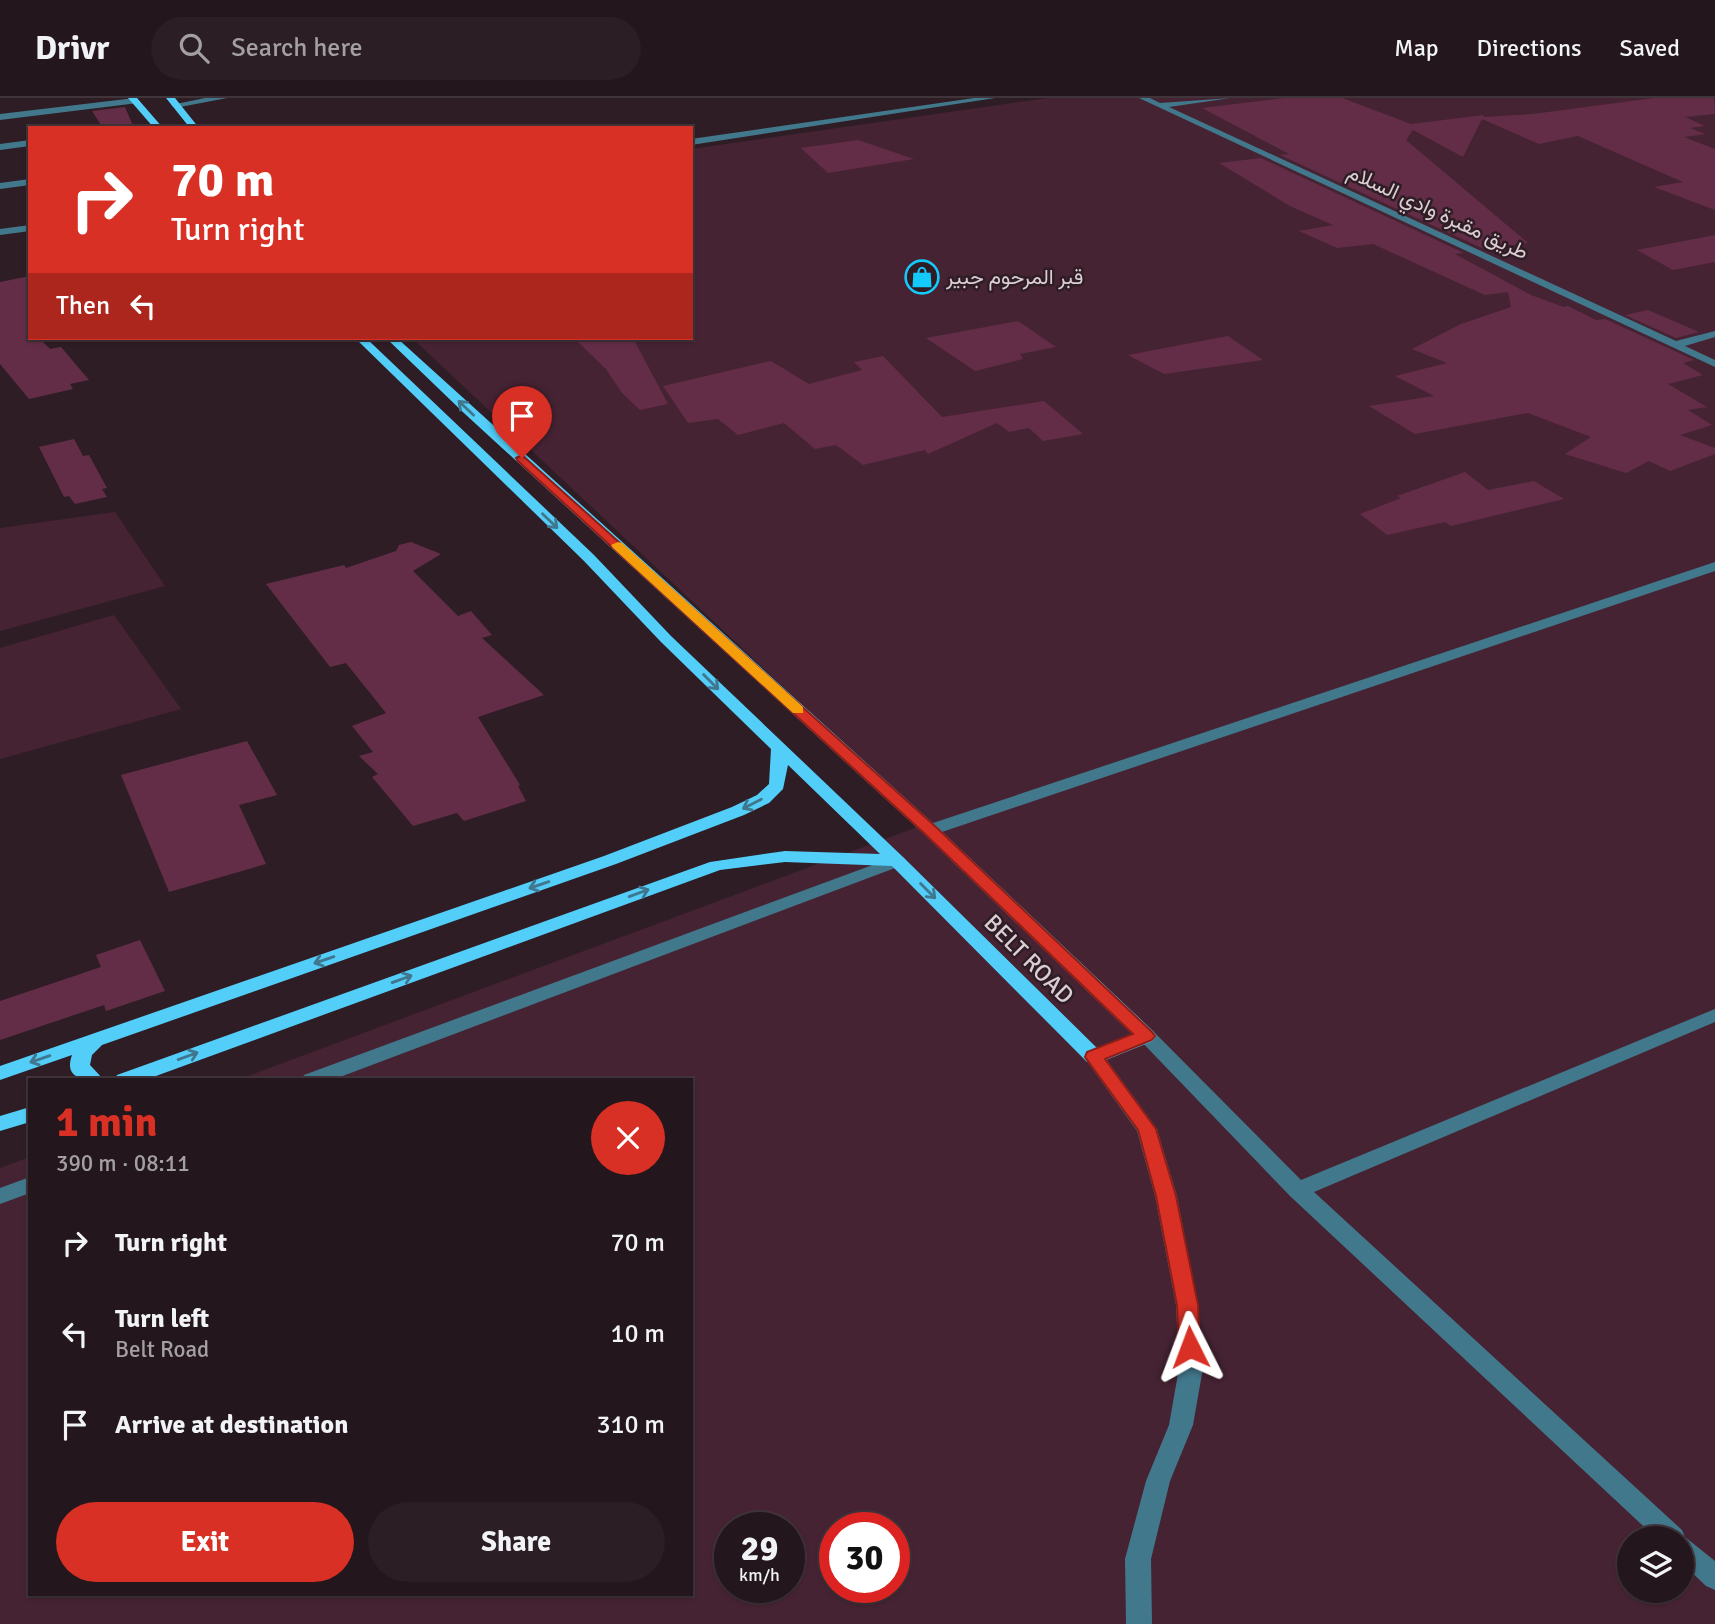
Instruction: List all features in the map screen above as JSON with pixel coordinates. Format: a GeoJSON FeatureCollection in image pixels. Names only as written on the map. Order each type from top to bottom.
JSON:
{"type":"FeatureCollection","features":[{"type":"Feature","properties":{"kind":"main road"},"geometry":{"type":"LineString","coordinates":[[133,99],[155,126]]}},
{"type":"Feature","properties":{"kind":"main road"},"geometry":{"type":"LineString","coordinates":[[172,101],[193,126]]}},
{"type":"Feature","properties":{"kind":"main road","name":"BELT ROAD"},"geometry":{"type":"LineString","coordinates":[[362,340],[589,558],[779,749],[897,861],[1094,1057]]}},
{"type":"Feature","properties":{"kind":"main road","name":"BELT ROAD"},"geometry":{"type":"LineString","coordinates":[[393,340],[930,830],[1146,1036]]}},
{"type":"Feature","properties":{"kind":"main road"},"geometry":{"type":"LineString","coordinates":[[0,1073],[597,865],[738,811],[763,799],[777,785],[780,770],[779,749]]}},
{"type":"Feature","properties":{"kind":"main road"},"geometry":{"type":"LineString","coordinates":[[130,1078],[716,866],[772,855],[803,854],[897,861]]}},
{"type":"Feature","properties":{"kind":"main road"},"geometry":{"type":"LineString","coordinates":[[1094,1057],[1146,1036]]}},
{"type":"Feature","properties":{"kind":"main road"},"geometry":{"type":"LineString","coordinates":[[91,1078],[80,1070],[79,1060],[84,1050],[97,1039]]}},
{"type":"Feature","properties":{"kind":"main road"},"geometry":{"type":"LineString","coordinates":[[0,1124],[28,1115]]}},
{"type":"Feature","properties":{"kind":"street"},"geometry":{"type":"LineString","coordinates":[[172,101],[223,98]]}},
{"type":"Feature","properties":{"kind":"street"},"geometry":{"type":"LineString","coordinates":[[693,134],[943,98]]}},
{"type":"Feature","properties":{"kind":"street"},"geometry":{"type":"LineString","coordinates":[[693,142],[991,98]]}},
{"type":"Feature","properties":{"kind":"street","name":"طريق مقبرة وادي السلام"},"geometry":{"type":"LineString","coordinates":[[1143,98],[1319,177],[1715,364]]}},
{"type":"Feature","properties":{"kind":"street"},"geometry":{"type":"LineString","coordinates":[[1158,105],[1227,98]]}},
{"type":"Feature","properties":{"kind":"street"},"geometry":{"type":"LineString","coordinates":[[0,117],[133,99]]}},
{"type":"Feature","properties":{"kind":"street"},"geometry":{"type":"LineString","coordinates":[[758,124],[759,129],[767,131]]}},
{"type":"Feature","properties":{"kind":"street"},"geometry":{"type":"LineString","coordinates":[[728,128],[738,132],[736,135]]}},
{"type":"Feature","properties":{"kind":"street"},"geometry":{"type":"LineString","coordinates":[[0,147],[28,143]]}},
{"type":"Feature","properties":{"kind":"street"},"geometry":{"type":"LineString","coordinates":[[0,186],[28,182]]}},
{"type":"Feature","properties":{"kind":"street"},"geometry":{"type":"LineString","coordinates":[[0,232],[26,228]]}},
{"type":"Feature","properties":{"kind":"street"},"geometry":{"type":"LineString","coordinates":[[1674,345],[1715,334]]}},
{"type":"Feature","properties":{"kind":"street"},"geometry":{"type":"LineString","coordinates":[[930,830],[1715,566]]}},
{"type":"Feature","properties":{"kind":"street"},"geometry":{"type":"LineString","coordinates":[[316,1078],[897,861]]}},
{"type":"Feature","properties":{"kind":"street"},"geometry":{"type":"LineString","coordinates":[[1298,1190],[1715,1015]]}},
{"type":"Feature","properties":{"kind":"street"},"geometry":{"type":"LineString","coordinates":[[1146,1036],[1298,1190],[1660,1526]]}},
{"type":"Feature","properties":{"kind":"street"},"geometry":{"type":"LineString","coordinates":[[1094,1057],[1147,1129],[1166,1196],[1187,1305],[1191,1368],[1181,1425],[1158,1481],[1138,1559],[1139,1624]]}},
{"type":"Feature","properties":{"kind":"street"},"geometry":{"type":"LineString","coordinates":[[0,1196],[28,1186]]}},
{"type":"Feature","properties":{"kind":"street"},"geometry":{"type":"LineString","coordinates":[[1694,1558],[1715,1578]]}},
{"type":"Feature","properties":{"kind":"shaded area"},"geometry":{"type":"Polygon","coordinates":[[[1048,98],[1715,98],[1715,1624],[0,1624],[0,1168],[28,1158],[28,1596],[693,1596],[693,1078],[242,1078],[928,823],[414,340],[693,340],[693,149],[1048,98]]]}},
{"type":"Feature","properties":{"kind":"shaded area"},"geometry":{"type":"Polygon","coordinates":[[[115,512],[165,586],[0,631],[0,528],[115,512]]]}},
{"type":"Feature","properties":{"kind":"shaded area"},"geometry":{"type":"Polygon","coordinates":[[[114,615],[181,709],[0,759],[0,648],[114,615]]]}},
{"type":"Feature","properties":{"kind":"building"},"geometry":{"type":"Polygon","coordinates":[[[1284,98],[1342,98],[1411,124],[1484,115],[1483,117],[1533,114],[1654,98],[1714,98],[1715,114],[1685,117],[1705,126],[1690,128],[1705,134],[1684,137],[1715,149],[1715,210],[1654,187],[1683,182],[1578,136],[1539,144],[1482,119],[1463,157],[1413,130],[1406,140],[1528,243],[1484,249],[1280,155],[1289,154],[1202,108],[1284,98]]]}},
{"type":"Feature","properties":{"kind":"building"},"geometry":{"type":"Polygon","coordinates":[[[125,107],[133,126],[102,126],[92,111],[125,107]]]}},
{"type":"Feature","properties":{"kind":"building"},"geometry":{"type":"Polygon","coordinates":[[[858,140],[914,159],[828,173],[801,148],[858,140]]]}},
{"type":"Feature","properties":{"kind":"building"},"geometry":{"type":"Polygon","coordinates":[[[1261,158],[1464,253],[1455,254],[1531,295],[1568,306],[1596,320],[1605,319],[1694,360],[1683,363],[1703,375],[1668,384],[1707,407],[1688,410],[1712,425],[1680,435],[1715,448],[1715,454],[1670,471],[1649,461],[1626,473],[1565,454],[1591,437],[1528,413],[1415,434],[1369,406],[1434,396],[1395,376],[1447,363],[1412,349],[1461,324],[1511,307],[1508,292],[1485,295],[1373,244],[1337,248],[1299,231],[1333,225],[1290,206],[1219,163],[1261,158]]]}},
{"type":"Feature","properties":{"kind":"building"},"geometry":{"type":"Polygon","coordinates":[[[1715,235],[1715,262],[1673,270],[1637,250],[1715,235]]]}},
{"type":"Feature","properties":{"kind":"building"},"geometry":{"type":"Polygon","coordinates":[[[28,276],[28,340],[41,340],[50,349],[61,347],[89,380],[70,384],[73,389],[29,399],[0,364],[0,282],[28,276]]]}},
{"type":"Feature","properties":{"kind":"building"},"geometry":{"type":"Polygon","coordinates":[[[1648,310],[1699,332],[1676,338],[1625,315],[1648,310]]]}},
{"type":"Feature","properties":{"kind":"building"},"geometry":{"type":"Polygon","coordinates":[[[1018,321],[1056,347],[1020,354],[1023,359],[975,371],[926,338],[1018,321]]]}},
{"type":"Feature","properties":{"kind":"building"},"geometry":{"type":"Polygon","coordinates":[[[1228,336],[1263,360],[1164,374],[1128,355],[1228,336]]]}},
{"type":"Feature","properties":{"kind":"building"},"geometry":{"type":"Polygon","coordinates":[[[576,340],[634,340],[668,404],[640,410],[622,393],[606,369],[576,340]]]}},
{"type":"Feature","properties":{"kind":"building"},"geometry":{"type":"Polygon","coordinates":[[[883,356],[942,417],[1044,401],[1083,434],[1043,441],[1029,428],[1009,432],[997,423],[928,454],[925,450],[863,465],[836,445],[815,449],[784,423],[738,435],[718,419],[688,423],[663,386],[771,361],[809,384],[862,370],[854,362],[883,356]]]}},
{"type":"Feature","properties":{"kind":"building"},"geometry":{"type":"Polygon","coordinates":[[[74,439],[83,456],[89,455],[107,488],[102,489],[107,497],[75,504],[69,496],[64,497],[39,447],[74,439]]]}},
{"type":"Feature","properties":{"kind":"building"},"geometry":{"type":"Polygon","coordinates":[[[1465,472],[1488,490],[1534,481],[1564,499],[1451,526],[1445,522],[1387,535],[1360,514],[1401,498],[1397,496],[1465,472]]]}},
{"type":"Feature","properties":{"kind":"building"},"geometry":{"type":"Polygon","coordinates":[[[411,542],[441,554],[413,571],[458,616],[471,611],[492,635],[482,638],[544,695],[478,717],[520,785],[518,786],[526,801],[464,821],[457,813],[413,826],[372,777],[378,774],[359,756],[373,752],[352,726],[386,713],[346,663],[330,667],[266,584],[344,565],[346,568],[396,551],[399,545],[411,542]]]}},
{"type":"Feature","properties":{"kind":"building"},"geometry":{"type":"Polygon","coordinates":[[[247,741],[277,795],[239,805],[266,864],[169,892],[121,775],[247,741]]]}},
{"type":"Feature","properties":{"kind":"building"},"geometry":{"type":"Polygon","coordinates":[[[140,940],[165,991],[106,1011],[104,1005],[0,1040],[0,1001],[101,967],[96,955],[140,940]]]}},
{"type":"Feature","properties":{"kind":"slow traffic"},"geometry":{"type":"LineString","coordinates":[[618,545],[798,710]]}},
{"type":"Feature","properties":{"kind":"place","name":"قبر المرحوم جبير"},"geometry":{"type":"Point","coordinates":[922,277]}},
{"type":"Feature","properties":{"kind":"route"},"geometry":{"type":"LineString","coordinates":[[522,458],[930,830],[1146,1036],[1094,1057],[1147,1129],[1166,1196],[1187,1305],[1190,1347]]}}]}
